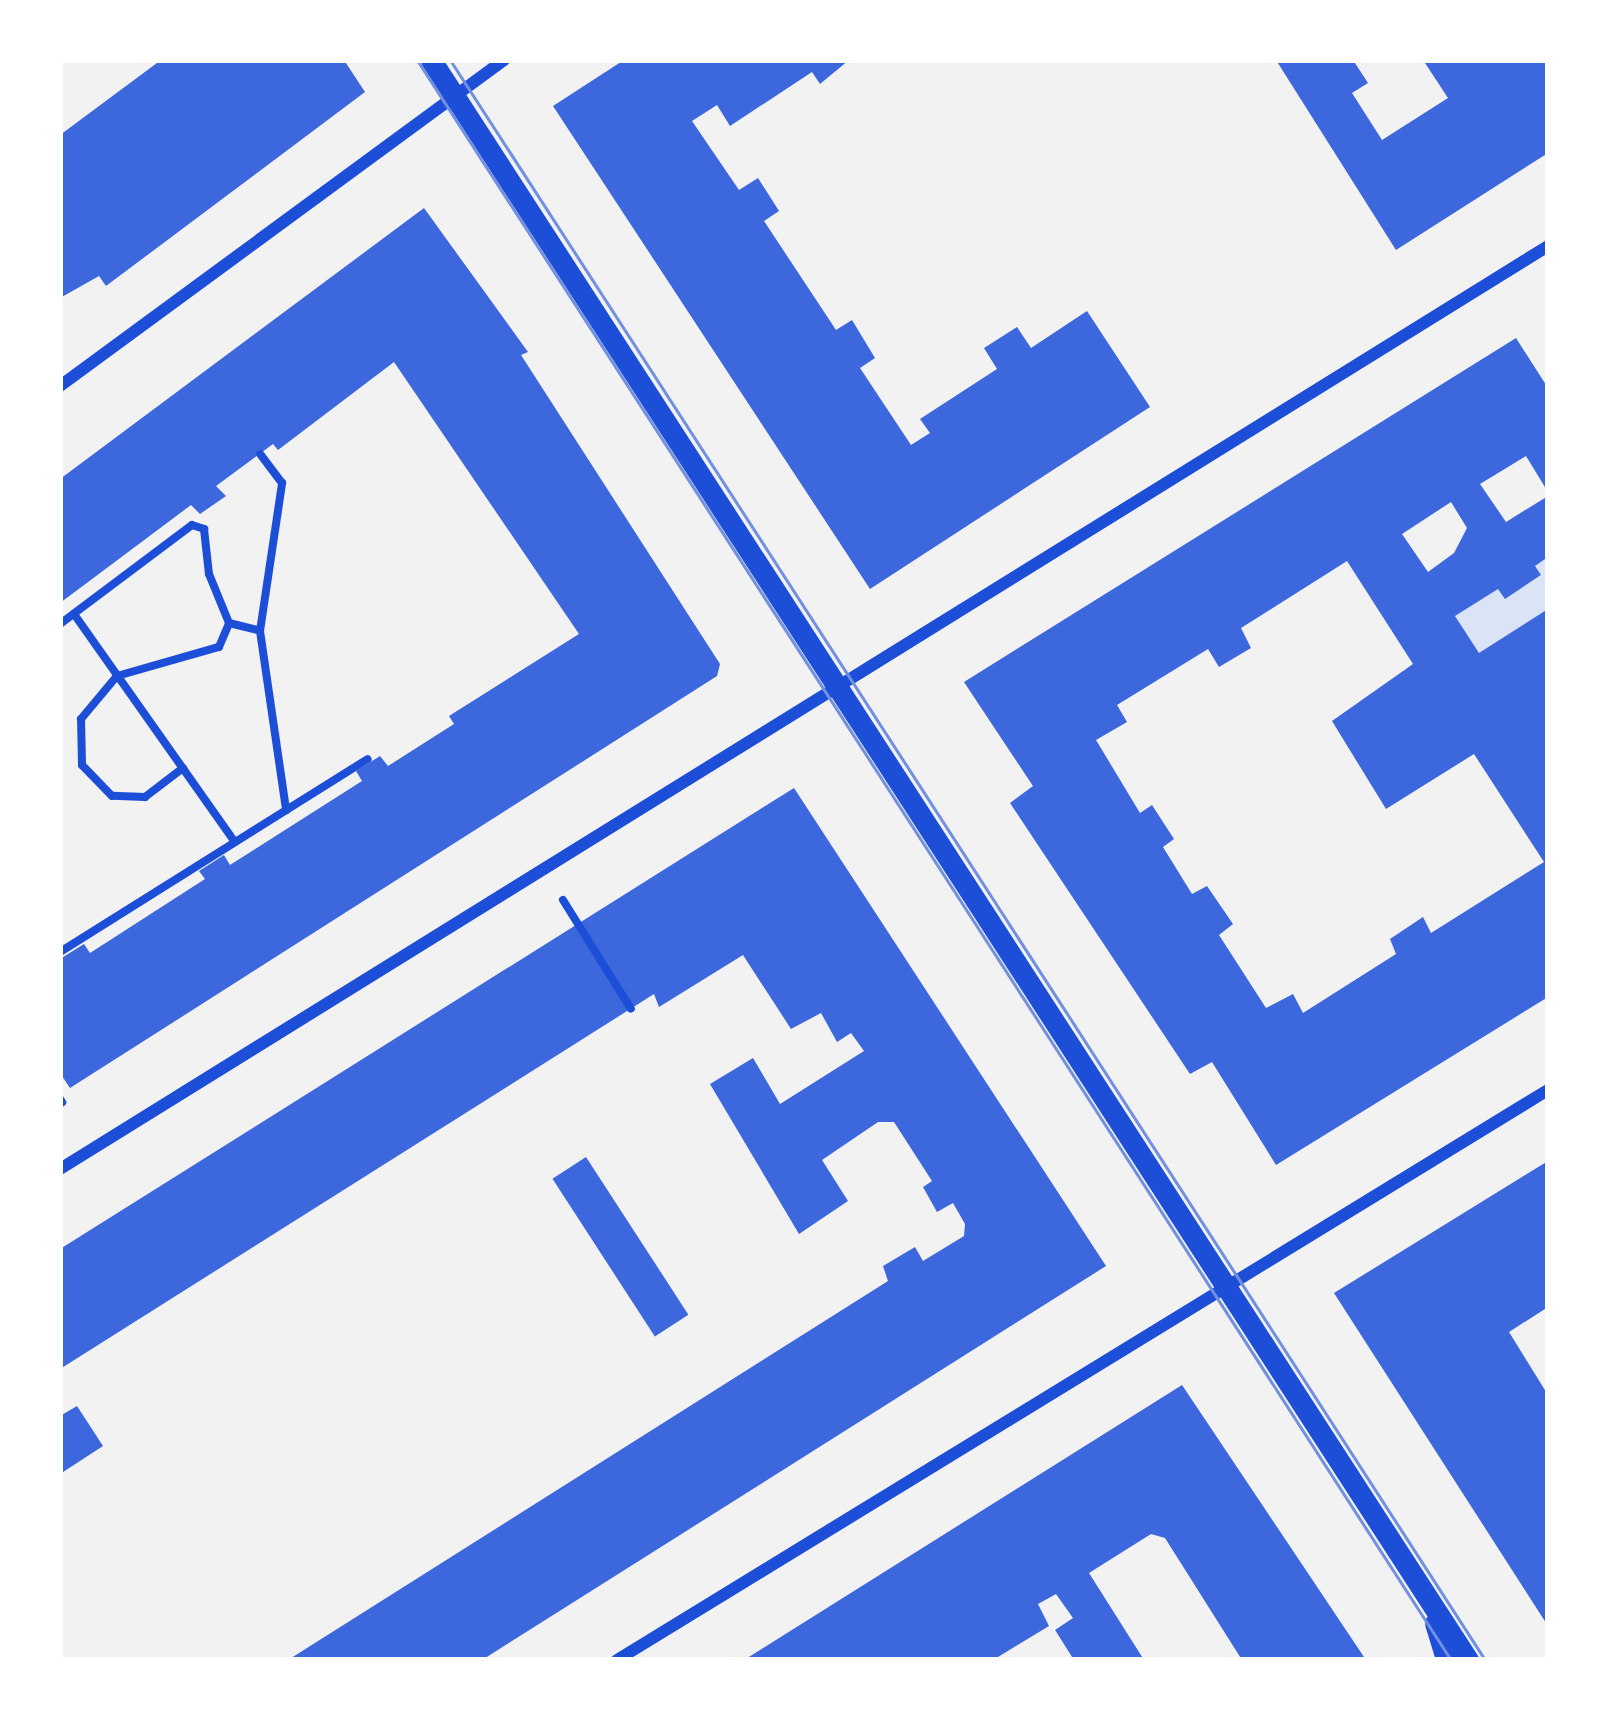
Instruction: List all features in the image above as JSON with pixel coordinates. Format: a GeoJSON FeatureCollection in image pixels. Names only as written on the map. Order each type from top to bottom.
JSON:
{"type":"FeatureCollection","features":[{"type":"Feature","properties":{"kind":"street"},"geometry":{"type":"LineString","coordinates":[[431,60],[1468,1660]]}},
{"type":"Feature","properties":{"kind":"street"},"geometry":{"type":"LineString","coordinates":[[60,386],[452,92],[504,60]]}},
{"type":"Feature","properties":{"kind":"street"},"geometry":{"type":"LineString","coordinates":[[60,1169],[1548,246]]}},
{"type":"Feature","properties":{"kind":"street"},"geometry":{"type":"LineString","coordinates":[[617,1660],[1227,1291],[1548,1090]]}},
{"type":"Feature","properties":{"kind":"street"},"geometry":{"type":"LineString","coordinates":[[1428,1600],[1446,1660]]}},
{"type":"Feature","properties":{"kind":"path"},"geometry":{"type":"LineString","coordinates":[[260,454],[282,483],[260,631],[286,810]]}},
{"type":"Feature","properties":{"kind":"path"},"geometry":{"type":"LineString","coordinates":[[60,624],[192,525],[204,529],[208,574],[229,623],[219,647],[117,676],[80,719],[82,765],[112,796],[146,796],[183,768]]}},
{"type":"Feature","properties":{"kind":"path"},"geometry":{"type":"LineString","coordinates":[[74,614],[236,842]]}},
{"type":"Feature","properties":{"kind":"path"},"geometry":{"type":"LineString","coordinates":[[229,623],[260,631]]}},
{"type":"Feature","properties":{"kind":"path"},"geometry":{"type":"LineString","coordinates":[[60,952],[368,759]]}},
{"type":"Feature","properties":{"kind":"path"},"geometry":{"type":"LineString","coordinates":[[543,868],[631,1009]]}},
{"type":"Feature","properties":{"kind":"shaded area"},"geometry":{"type":"Polygon","coordinates":[[[1548,557],[1548,609],[1479,653],[1455,616],[1498,589],[1505,598],[1541,576],[1535,566],[1548,557]]]}},
{"type":"Feature","properties":{"kind":"building"},"geometry":{"type":"Polygon","coordinates":[[[161,60],[344,60],[365,92],[106,286],[99,276],[60,298],[60,135],[161,60]]]}},
{"type":"Feature","properties":{"kind":"building"},"geometry":{"type":"Polygon","coordinates":[[[624,60],[849,60],[820,84],[812,72],[730,126],[717,105],[692,121],[739,190],[758,178],[779,211],[764,221],[836,330],[852,320],[875,358],[860,368],[911,445],[930,433],[920,419],[997,369],[984,348],[1017,327],[1031,348],[1087,311],[1150,407],[870,589],[553,106],[624,60]]]}},
{"type":"Feature","properties":{"kind":"building"},"geometry":{"type":"Polygon","coordinates":[[[1276,60],[1353,60],[1368,83],[1352,93],[1382,140],[1448,98],[1423,60],[1548,60],[1548,153],[1396,250],[1276,60]]]}},
{"type":"Feature","properties":{"kind":"building"},"geometry":{"type":"Polygon","coordinates":[[[424,208],[528,352],[521,355],[720,664],[717,676],[70,1088],[60,1073],[60,959],[84,944],[90,953],[205,879],[199,871],[224,855],[230,865],[362,781],[356,771],[380,756],[388,766],[454,724],[449,716],[579,634],[394,362],[278,450],[273,444],[216,486],[226,496],[200,514],[191,505],[60,603],[60,479],[424,208]]]}},
{"type":"Feature","properties":{"kind":"building"},"geometry":{"type":"Polygon","coordinates":[[[1516,338],[1548,388],[1548,492],[1526,456],[1480,484],[1506,522],[1548,496],[1548,557],[1535,566],[1541,575],[1505,599],[1498,589],[1455,616],[1479,653],[1548,609],[1548,997],[1276,1165],[1212,1062],[1190,1074],[1010,803],[1033,786],[964,682],[1516,338]],[[1451,502],[1402,534],[1428,572],[1454,553],[1467,528],[1451,502]],[[1347,561],[1241,628],[1251,648],[1219,667],[1208,649],[1117,705],[1127,722],[1096,740],[1140,813],[1152,805],[1174,839],[1163,847],[1192,894],[1207,886],[1233,924],[1219,935],[1266,1008],[1293,994],[1303,1013],[1396,954],[1390,939],[1423,917],[1431,933],[1544,862],[1474,754],[1386,809],[1332,721],[1413,664],[1347,561]]]}},
{"type":"Feature","properties":{"kind":"building"},"geometry":{"type":"Polygon","coordinates":[[[794,788],[1106,1266],[482,1660],[288,1660],[888,1281],[883,1266],[915,1247],[923,1261],[964,1236],[965,1224],[953,1203],[937,1212],[923,1187],[932,1181],[894,1122],[878,1122],[822,1160],[848,1201],[799,1234],[710,1084],[753,1058],[780,1104],[864,1051],[851,1033],[837,1042],[821,1013],[791,1029],[743,955],[659,1007],[654,994],[60,1369],[60,1249],[794,788]]]}},
{"type":"Feature","properties":{"kind":"building"},"geometry":{"type":"Polygon","coordinates":[[[586,1157],[688,1315],[655,1336],[552,1179],[586,1157]]]}},
{"type":"Feature","properties":{"kind":"building"},"geometry":{"type":"Polygon","coordinates":[[[1548,1161],[1548,1307],[1509,1332],[1548,1395],[1548,1626],[1334,1293],[1548,1161]]]}},
{"type":"Feature","properties":{"kind":"building"},"geometry":{"type":"Polygon","coordinates":[[[1182,1385],[1366,1660],[1242,1660],[1165,1538],[1151,1534],[1089,1573],[1144,1660],[1074,1660],[1055,1630],[1073,1618],[1056,1594],[1038,1604],[1049,1626],[993,1660],[744,1660],[1182,1385]]]}},
{"type":"Feature","properties":{"kind":"building"},"geometry":{"type":"Polygon","coordinates":[[[77,1406],[103,1446],[60,1474],[60,1416],[77,1406]]]}},
{"type":"Feature","properties":{"kind":"tram line"},"geometry":{"type":"LineString","coordinates":[[417,60],[1451,1660]]}},
{"type":"Feature","properties":{"kind":"tram line"},"geometry":{"type":"LineString","coordinates":[[450,60],[1485,1660]]}}]}
